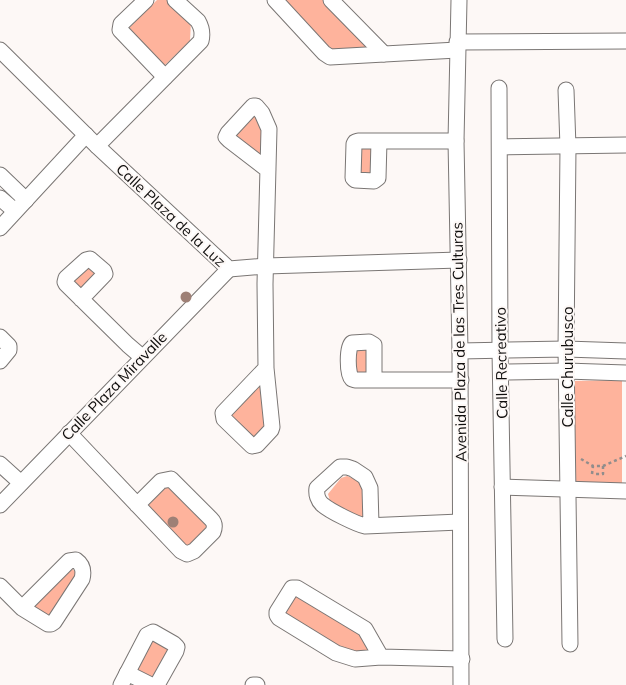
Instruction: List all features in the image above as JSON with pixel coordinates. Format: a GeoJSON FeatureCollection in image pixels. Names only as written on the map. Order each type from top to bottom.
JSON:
{"type":"FeatureCollection","features":[{"type":"Feature","properties":{"kind":"street"},"geometry":{"type":"LineString","coordinates":[[146,0],[121,24],[120,30],[166,77]]}},
{"type":"Feature","properties":{"kind":"street"},"geometry":{"type":"LineString","coordinates":[[0,228],[26,200],[166,77],[201,41],[202,30],[198,21],[175,0]]}},
{"type":"Feature","properties":{"kind":"street"},"geometry":{"type":"LineString","coordinates":[[275,0],[328,57],[440,50],[457,46],[626,40]]}},
{"type":"Feature","properties":{"kind":"street"},"geometry":{"type":"LineString","coordinates":[[331,0],[384,54]]}},
{"type":"Feature","properties":{"kind":"street","name":"Avenida Plaza de las Tres Culturas"},"geometry":{"type":"LineString","coordinates":[[459,0],[456,141],[461,380],[461,685]]}},
{"type":"Feature","properties":{"kind":"street","name":"Calle Plaza de la Luz"},"geometry":{"type":"LineString","coordinates":[[0,50],[92,141],[229,269],[266,266],[459,260]]}},
{"type":"Feature","properties":{"kind":"street","name":"Calle Recreativo"},"geometry":{"type":"LineString","coordinates":[[499,88],[500,351],[505,639]]}},
{"type":"Feature","properties":{"kind":"street","name":"Calle Churubusco"},"geometry":{"type":"LineString","coordinates":[[566,90],[568,147],[566,371],[570,644]]}},
{"type":"Feature","properties":{"kind":"street"},"geometry":{"type":"LineString","coordinates":[[379,141],[456,141]]}},
{"type":"Feature","properties":{"kind":"street"},"geometry":{"type":"LineString","coordinates":[[500,147],[626,145]]}},
{"type":"Feature","properties":{"kind":"street"},"geometry":{"type":"LineString","coordinates":[[266,368],[223,413],[224,419],[252,446],[257,445],[272,429],[266,368],[268,170]]}},
{"type":"Feature","properties":{"kind":"street"},"geometry":{"type":"LineString","coordinates":[[0,176],[26,200]]}},
{"type":"Feature","properties":{"kind":"street"},"geometry":{"type":"LineString","coordinates":[[0,198],[15,211]]}},
{"type":"Feature","properties":{"kind":"street","name":"Calle Plaza Miravalle"},"geometry":{"type":"LineString","coordinates":[[0,505],[229,269]]}},
{"type":"Feature","properties":{"kind":"street"},"geometry":{"type":"LineString","coordinates":[[81,298],[142,357]]}},
{"type":"Feature","properties":{"kind":"street"},"geometry":{"type":"LineString","coordinates":[[0,338],[9,346],[9,350],[0,361]]}},
{"type":"Feature","properties":{"kind":"street"},"geometry":{"type":"LineString","coordinates":[[460,351],[626,351]]}},
{"type":"Feature","properties":{"kind":"street"},"geometry":{"type":"LineString","coordinates":[[501,372],[566,371],[626,373]]}},
{"type":"Feature","properties":{"kind":"street"},"geometry":{"type":"LineString","coordinates":[[374,380],[461,380]]}},
{"type":"Feature","properties":{"kind":"street"},"geometry":{"type":"LineString","coordinates":[[69,433],[137,505],[181,551],[187,554],[194,551],[214,529],[215,525],[211,519],[171,480],[167,479],[161,481],[137,505]]}},
{"type":"Feature","properties":{"kind":"street"},"geometry":{"type":"LineString","coordinates":[[0,464],[21,483]]}},
{"type":"Feature","properties":{"kind":"street"},"geometry":{"type":"LineString","coordinates":[[502,487],[626,491]]}},
{"type":"Feature","properties":{"kind":"street"},"geometry":{"type":"LineString","coordinates":[[370,525],[460,522]]}},
{"type":"Feature","properties":{"kind":"street"},"geometry":{"type":"LineString","coordinates":[[0,586],[22,608]]}},
{"type":"Feature","properties":{"kind":"street"},"geometry":{"type":"LineString","coordinates":[[381,657],[365,629],[297,588],[292,588],[277,612],[279,618],[336,653],[355,659],[381,657],[462,659]]}},
{"type":"Feature","properties":{"kind":"street"},"geometry":{"type":"LineString","coordinates":[[151,685],[124,679],[147,635],[151,632],[154,632],[174,644],[177,649],[157,685]]}},
{"type":"Feature","properties":{"kind":"path"},"geometry":{"type":"LineString","coordinates":[[603,466],[603,474],[592,474],[593,466],[603,466],[626,456]]}},
{"type":"Feature","properties":{"kind":"shaded area"},"geometry":{"type":"Polygon","coordinates":[[[157,0],[168,0],[191,21],[190,41],[164,66],[128,29],[157,0]]]}},
{"type":"Feature","properties":{"kind":"shaded area"},"geometry":{"type":"Polygon","coordinates":[[[281,0],[326,0],[371,49],[330,50],[281,0]]]}},
{"type":"Feature","properties":{"kind":"shaded area"},"geometry":{"type":"Polygon","coordinates":[[[255,112],[264,129],[264,158],[237,138],[236,134],[255,112]]]}},
{"type":"Feature","properties":{"kind":"shaded area"},"geometry":{"type":"Polygon","coordinates":[[[358,148],[373,148],[372,174],[358,174],[358,148]]]}},
{"type":"Feature","properties":{"kind":"shaded area"},"geometry":{"type":"Polygon","coordinates":[[[91,262],[102,273],[83,292],[72,281],[91,262]]]}},
{"type":"Feature","properties":{"kind":"shaded area"},"geometry":{"type":"Polygon","coordinates":[[[355,347],[369,348],[369,374],[354,374],[355,347]]]}},
{"type":"Feature","properties":{"kind":"shaded area"},"geometry":{"type":"Polygon","coordinates":[[[622,380],[622,486],[573,486],[572,381],[622,380]]]}},
{"type":"Feature","properties":{"kind":"shaded area"},"geometry":{"type":"Polygon","coordinates":[[[258,384],[263,385],[266,428],[256,440],[228,417],[258,384]]]}},
{"type":"Feature","properties":{"kind":"shaded area"},"geometry":{"type":"Polygon","coordinates":[[[347,476],[362,482],[366,516],[363,519],[330,501],[328,494],[341,478],[347,476]]]}},
{"type":"Feature","properties":{"kind":"shaded area"},"geometry":{"type":"Polygon","coordinates":[[[167,482],[210,525],[188,549],[144,504],[167,482]]]}},
{"type":"Feature","properties":{"kind":"shaded area"},"geometry":{"type":"Polygon","coordinates":[[[72,569],[76,572],[77,576],[50,619],[32,608],[68,570],[72,569]]]}},
{"type":"Feature","properties":{"kind":"shaded area"},"geometry":{"type":"Polygon","coordinates":[[[298,596],[358,632],[369,650],[366,653],[350,654],[284,614],[294,597],[298,596]]]}},
{"type":"Feature","properties":{"kind":"shaded area"},"geometry":{"type":"Polygon","coordinates":[[[153,635],[173,646],[152,681],[134,670],[153,635]]]}}]}
